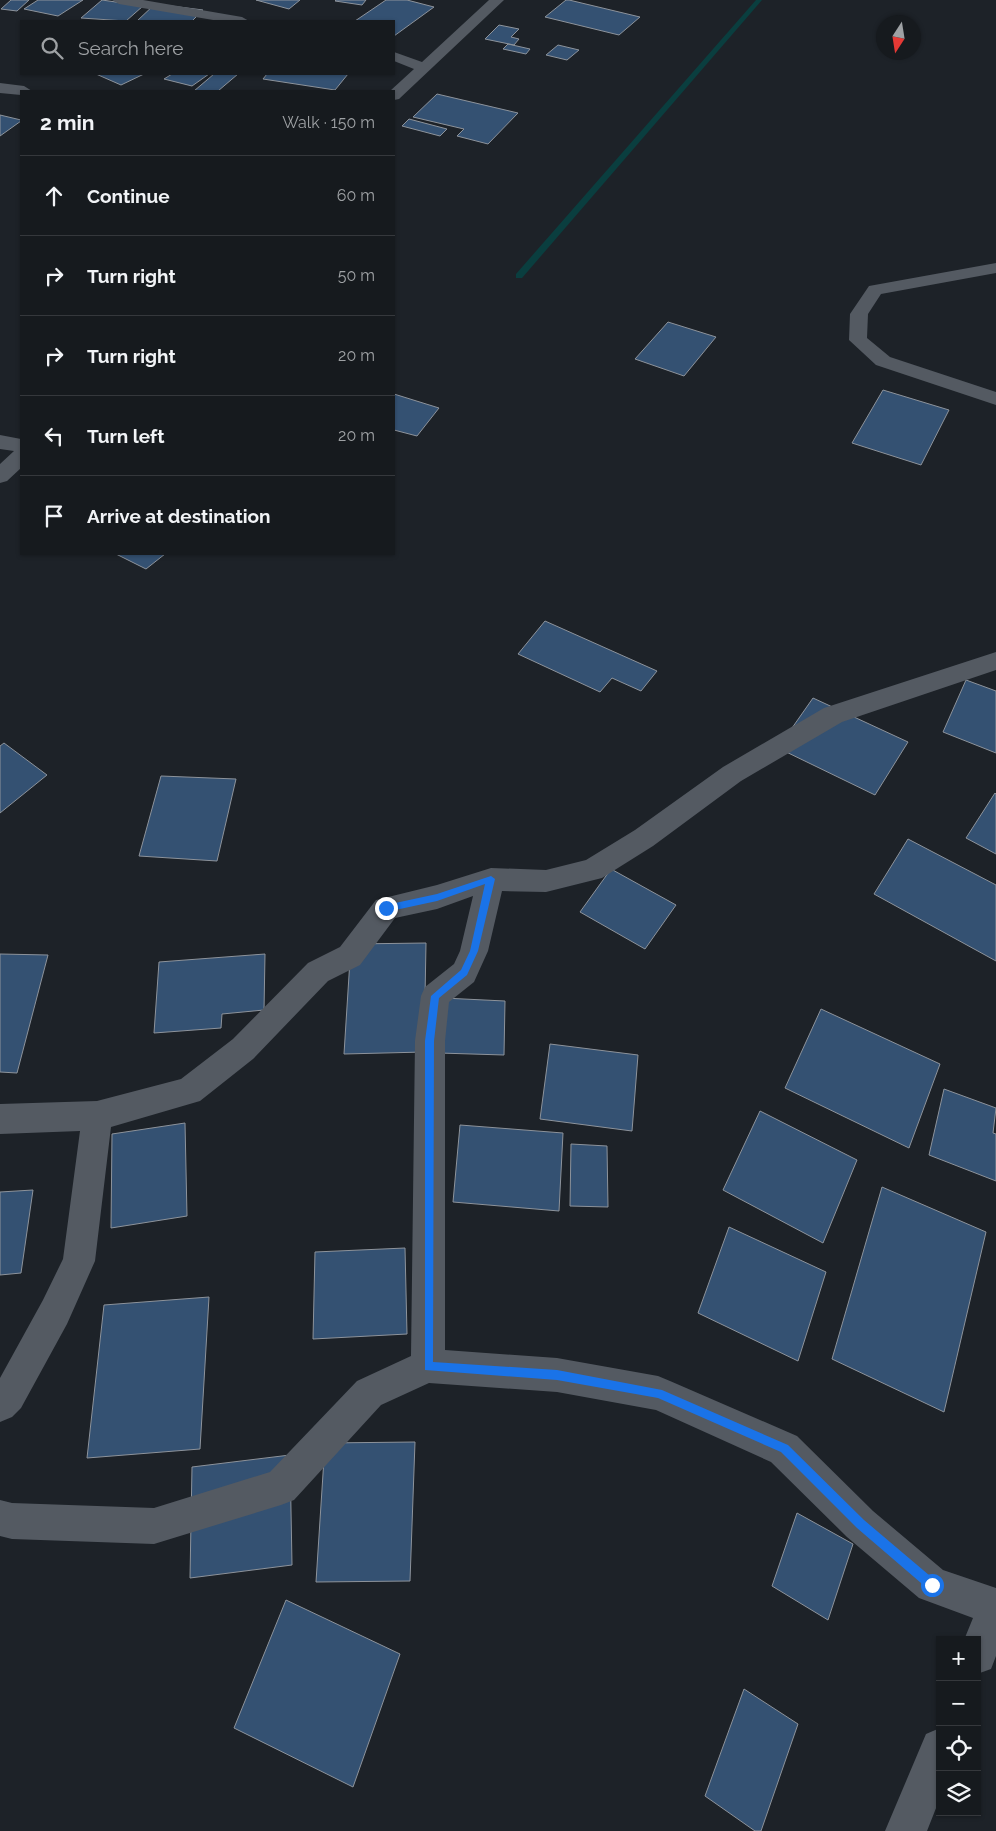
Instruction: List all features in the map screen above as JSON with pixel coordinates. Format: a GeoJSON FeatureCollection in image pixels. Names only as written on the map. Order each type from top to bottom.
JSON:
{"type":"FeatureCollection","features":[{"type":"Feature","properties":{"kind":"street"},"geometry":{"type":"LineString","coordinates":[[119,0],[236,20]]}},
{"type":"Feature","properties":{"kind":"street"},"geometry":{"type":"LineString","coordinates":[[395,95],[497,0]]}},
{"type":"Feature","properties":{"kind":"street"},"geometry":{"type":"LineString","coordinates":[[395,56],[423,68]]}},
{"type":"Feature","properties":{"kind":"street"},"geometry":{"type":"LineString","coordinates":[[0,88],[20,90]]}},
{"type":"Feature","properties":{"kind":"street"},"geometry":{"type":"LineString","coordinates":[[996,268],[874,290],[859,314],[858,340],[883,361],[996,399]]}},
{"type":"Feature","properties":{"kind":"street"},"geometry":{"type":"LineString","coordinates":[[0,442],[20,446]]}},
{"type":"Feature","properties":{"kind":"street"},"geometry":{"type":"LineString","coordinates":[[0,476],[20,457]]}},
{"type":"Feature","properties":{"kind":"street"},"geometry":{"type":"LineString","coordinates":[[0,1118],[97,1116],[189,1092],[243,1049],[318,972],[350,956],[386,908],[437,898],[491,879],[546,881],[593,870],[644,838],[732,774],[833,715],[996,661]]}},
{"type":"Feature","properties":{"kind":"street"},"geometry":{"type":"LineString","coordinates":[[428,1366],[431,1166],[430,1041],[435,996],[464,973],[474,951],[491,879]]}},
{"type":"Feature","properties":{"kind":"street"},"geometry":{"type":"LineString","coordinates":[[0,1405],[9,1396],[55,1312],[79,1261],[97,1116]]}},
{"type":"Feature","properties":{"kind":"street"},"geometry":{"type":"LineString","coordinates":[[0,1518],[12,1521],[154,1526],[281,1487],[369,1393],[428,1366],[557,1375],[658,1393],[784,1449],[860,1524],[932,1585],[996,1608],[981,1645]]}},
{"type":"Feature","properties":{"kind":"street"},"geometry":{"type":"LineString","coordinates":[[906,1831],[936,1758]]}},
{"type":"Feature","properties":{"kind":"building"},"geometry":{"type":"Polygon","coordinates":[[[11,0],[29,0],[17,11],[1,9],[11,0]]]}},
{"type":"Feature","properties":{"kind":"building"},"geometry":{"type":"Polygon","coordinates":[[[38,0],[83,0],[58,16],[24,9],[38,0]]]}},
{"type":"Feature","properties":{"kind":"building"},"geometry":{"type":"Polygon","coordinates":[[[102,0],[143,6],[127,20],[81,18],[102,0]]]}},
{"type":"Feature","properties":{"kind":"building"},"geometry":{"type":"Polygon","coordinates":[[[256,0],[300,0],[289,9],[256,0]]]}},
{"type":"Feature","properties":{"kind":"building"},"geometry":{"type":"Polygon","coordinates":[[[336,0],[366,0],[362,5],[336,0]]]}},
{"type":"Feature","properties":{"kind":"building"},"geometry":{"type":"Polygon","coordinates":[[[386,0],[407,0],[434,7],[395,35],[395,20],[356,20],[386,0]]]}},
{"type":"Feature","properties":{"kind":"building"},"geometry":{"type":"Polygon","coordinates":[[[566,0],[640,17],[619,35],[545,17],[566,0]]]}},
{"type":"Feature","properties":{"kind":"building"},"geometry":{"type":"Polygon","coordinates":[[[155,4],[203,10],[193,20],[138,20],[155,4]]]}},
{"type":"Feature","properties":{"kind":"building"},"geometry":{"type":"Polygon","coordinates":[[[499,25],[519,29],[511,37],[519,39],[514,45],[485,39],[499,25]]]}},
{"type":"Feature","properties":{"kind":"building"},"geometry":{"type":"Polygon","coordinates":[[[508,44],[530,49],[526,54],[503,49],[508,44]]]}},
{"type":"Feature","properties":{"kind":"building"},"geometry":{"type":"Polygon","coordinates":[[[558,45],[579,50],[567,60],[546,55],[558,45]]]}},
{"type":"Feature","properties":{"kind":"building"},"geometry":{"type":"Polygon","coordinates":[[[98,75],[142,75],[121,85],[98,75]]]}},
{"type":"Feature","properties":{"kind":"building"},"geometry":{"type":"Polygon","coordinates":[[[170,75],[208,75],[192,86],[164,79],[170,75]]]}},
{"type":"Feature","properties":{"kind":"building"},"geometry":{"type":"Polygon","coordinates":[[[213,75],[237,75],[219,90],[195,90],[213,75]]]}},
{"type":"Feature","properties":{"kind":"building"},"geometry":{"type":"Polygon","coordinates":[[[266,75],[347,75],[335,90],[263,79],[266,75]]]}},
{"type":"Feature","properties":{"kind":"building"},"geometry":{"type":"Polygon","coordinates":[[[437,94],[518,113],[488,144],[457,136],[464,129],[413,117],[437,94]]]}},
{"type":"Feature","properties":{"kind":"building"},"geometry":{"type":"Polygon","coordinates":[[[0,115],[20,120],[20,122],[0,136],[0,115]]]}},
{"type":"Feature","properties":{"kind":"building"},"geometry":{"type":"Polygon","coordinates":[[[409,119],[447,129],[440,136],[402,126],[409,119]]]}},
{"type":"Feature","properties":{"kind":"building"},"geometry":{"type":"Polygon","coordinates":[[[668,322],[716,337],[684,376],[635,359],[668,322]]]}},
{"type":"Feature","properties":{"kind":"building"},"geometry":{"type":"Polygon","coordinates":[[[883,390],[949,410],[921,465],[852,443],[883,390]]]}},
{"type":"Feature","properties":{"kind":"building"},"geometry":{"type":"Polygon","coordinates":[[[395,394],[439,408],[417,436],[395,430],[395,394]]]}},
{"type":"Feature","properties":{"kind":"building"},"geometry":{"type":"Polygon","coordinates":[[[118,555],[164,555],[146,569],[118,555]]]}},
{"type":"Feature","properties":{"kind":"building"},"geometry":{"type":"Polygon","coordinates":[[[545,621],[657,671],[641,691],[612,678],[600,692],[518,654],[545,621]]]}},
{"type":"Feature","properties":{"kind":"building"},"geometry":{"type":"Polygon","coordinates":[[[966,680],[996,691],[996,753],[943,732],[966,680]]]}},
{"type":"Feature","properties":{"kind":"building"},"geometry":{"type":"Polygon","coordinates":[[[813,698],[908,742],[875,795],[778,748],[813,698]]]}},
{"type":"Feature","properties":{"kind":"building"},"geometry":{"type":"Polygon","coordinates":[[[4,743],[47,775],[0,813],[0,746],[4,743]]]}},
{"type":"Feature","properties":{"kind":"building"},"geometry":{"type":"Polygon","coordinates":[[[161,776],[236,779],[217,861],[139,856],[161,776]]]}},
{"type":"Feature","properties":{"kind":"building"},"geometry":{"type":"Polygon","coordinates":[[[996,794],[996,854],[966,838],[996,794]]]}},
{"type":"Feature","properties":{"kind":"building"},"geometry":{"type":"Polygon","coordinates":[[[908,839],[996,885],[996,961],[874,894],[908,839]]]}},
{"type":"Feature","properties":{"kind":"building"},"geometry":{"type":"Polygon","coordinates":[[[611,869],[676,905],[645,949],[580,912],[611,869]]]}},
{"type":"Feature","properties":{"kind":"building"},"geometry":{"type":"Polygon","coordinates":[[[426,943],[424,1052],[344,1054],[351,944],[426,943]]]}},
{"type":"Feature","properties":{"kind":"building"},"geometry":{"type":"Polygon","coordinates":[[[0,954],[48,955],[17,1073],[0,1072],[0,954]]]}},
{"type":"Feature","properties":{"kind":"building"},"geometry":{"type":"Polygon","coordinates":[[[265,954],[264,1010],[222,1014],[221,1028],[154,1033],[159,962],[265,954]]]}},
{"type":"Feature","properties":{"kind":"building"},"geometry":{"type":"Polygon","coordinates":[[[443,998],[505,1001],[504,1055],[439,1053],[443,998]]]}},
{"type":"Feature","properties":{"kind":"building"},"geometry":{"type":"Polygon","coordinates":[[[821,1009],[940,1064],[909,1148],[785,1088],[821,1009]]]}},
{"type":"Feature","properties":{"kind":"building"},"geometry":{"type":"Polygon","coordinates":[[[550,1044],[638,1055],[632,1131],[540,1119],[550,1044]]]}},
{"type":"Feature","properties":{"kind":"building"},"geometry":{"type":"Polygon","coordinates":[[[944,1089],[996,1108],[993,1133],[996,1134],[996,1181],[929,1155],[944,1089]]]}},
{"type":"Feature","properties":{"kind":"building"},"geometry":{"type":"Polygon","coordinates":[[[760,1111],[857,1160],[823,1243],[723,1190],[760,1111]]]}},
{"type":"Feature","properties":{"kind":"building"},"geometry":{"type":"Polygon","coordinates":[[[185,1123],[187,1216],[111,1228],[112,1134],[185,1123]]]}},
{"type":"Feature","properties":{"kind":"building"},"geometry":{"type":"Polygon","coordinates":[[[460,1125],[563,1133],[559,1211],[453,1202],[460,1125]]]}},
{"type":"Feature","properties":{"kind":"building"},"geometry":{"type":"Polygon","coordinates":[[[571,1144],[607,1146],[608,1207],[570,1206],[571,1144]]]}},
{"type":"Feature","properties":{"kind":"building"},"geometry":{"type":"Polygon","coordinates":[[[882,1187],[986,1232],[944,1412],[832,1359],[882,1187]]]}},
{"type":"Feature","properties":{"kind":"building"},"geometry":{"type":"Polygon","coordinates":[[[33,1190],[21,1273],[0,1275],[0,1192],[33,1190]]]}},
{"type":"Feature","properties":{"kind":"building"},"geometry":{"type":"Polygon","coordinates":[[[729,1227],[826,1272],[798,1361],[698,1313],[729,1227]]]}},
{"type":"Feature","properties":{"kind":"building"},"geometry":{"type":"Polygon","coordinates":[[[405,1248],[407,1334],[313,1339],[315,1252],[405,1248]]]}},
{"type":"Feature","properties":{"kind":"building"},"geometry":{"type":"Polygon","coordinates":[[[209,1297],[200,1449],[87,1458],[104,1305],[209,1297]]]}},
{"type":"Feature","properties":{"kind":"building"},"geometry":{"type":"Polygon","coordinates":[[[415,1442],[410,1581],[316,1582],[325,1443],[415,1442]]]}},
{"type":"Feature","properties":{"kind":"building"},"geometry":{"type":"Polygon","coordinates":[[[290,1455],[292,1565],[190,1578],[192,1467],[290,1455]]]}},
{"type":"Feature","properties":{"kind":"building"},"geometry":{"type":"Polygon","coordinates":[[[797,1513],[853,1544],[828,1620],[772,1586],[797,1513]]]}},
{"type":"Feature","properties":{"kind":"building"},"geometry":{"type":"Polygon","coordinates":[[[286,1600],[400,1654],[353,1787],[234,1728],[286,1600]]]}},
{"type":"Feature","properties":{"kind":"building"},"geometry":{"type":"Polygon","coordinates":[[[744,1689],[798,1724],[761,1831],[755,1831],[705,1796],[744,1689]]]}},
{"type":"Feature","properties":{"kind":"waterway"},"geometry":{"type":"LineString","coordinates":[[519,276],[759,0]]}},
{"type":"Feature","properties":{"kind":"route"},"geometry":{"type":"LineString","coordinates":[[386,908],[437,898],[491,879],[474,951],[464,973],[435,996],[430,1041],[431,1166],[428,1366],[557,1375],[658,1393],[784,1449],[860,1524],[932,1585]]}}]}
